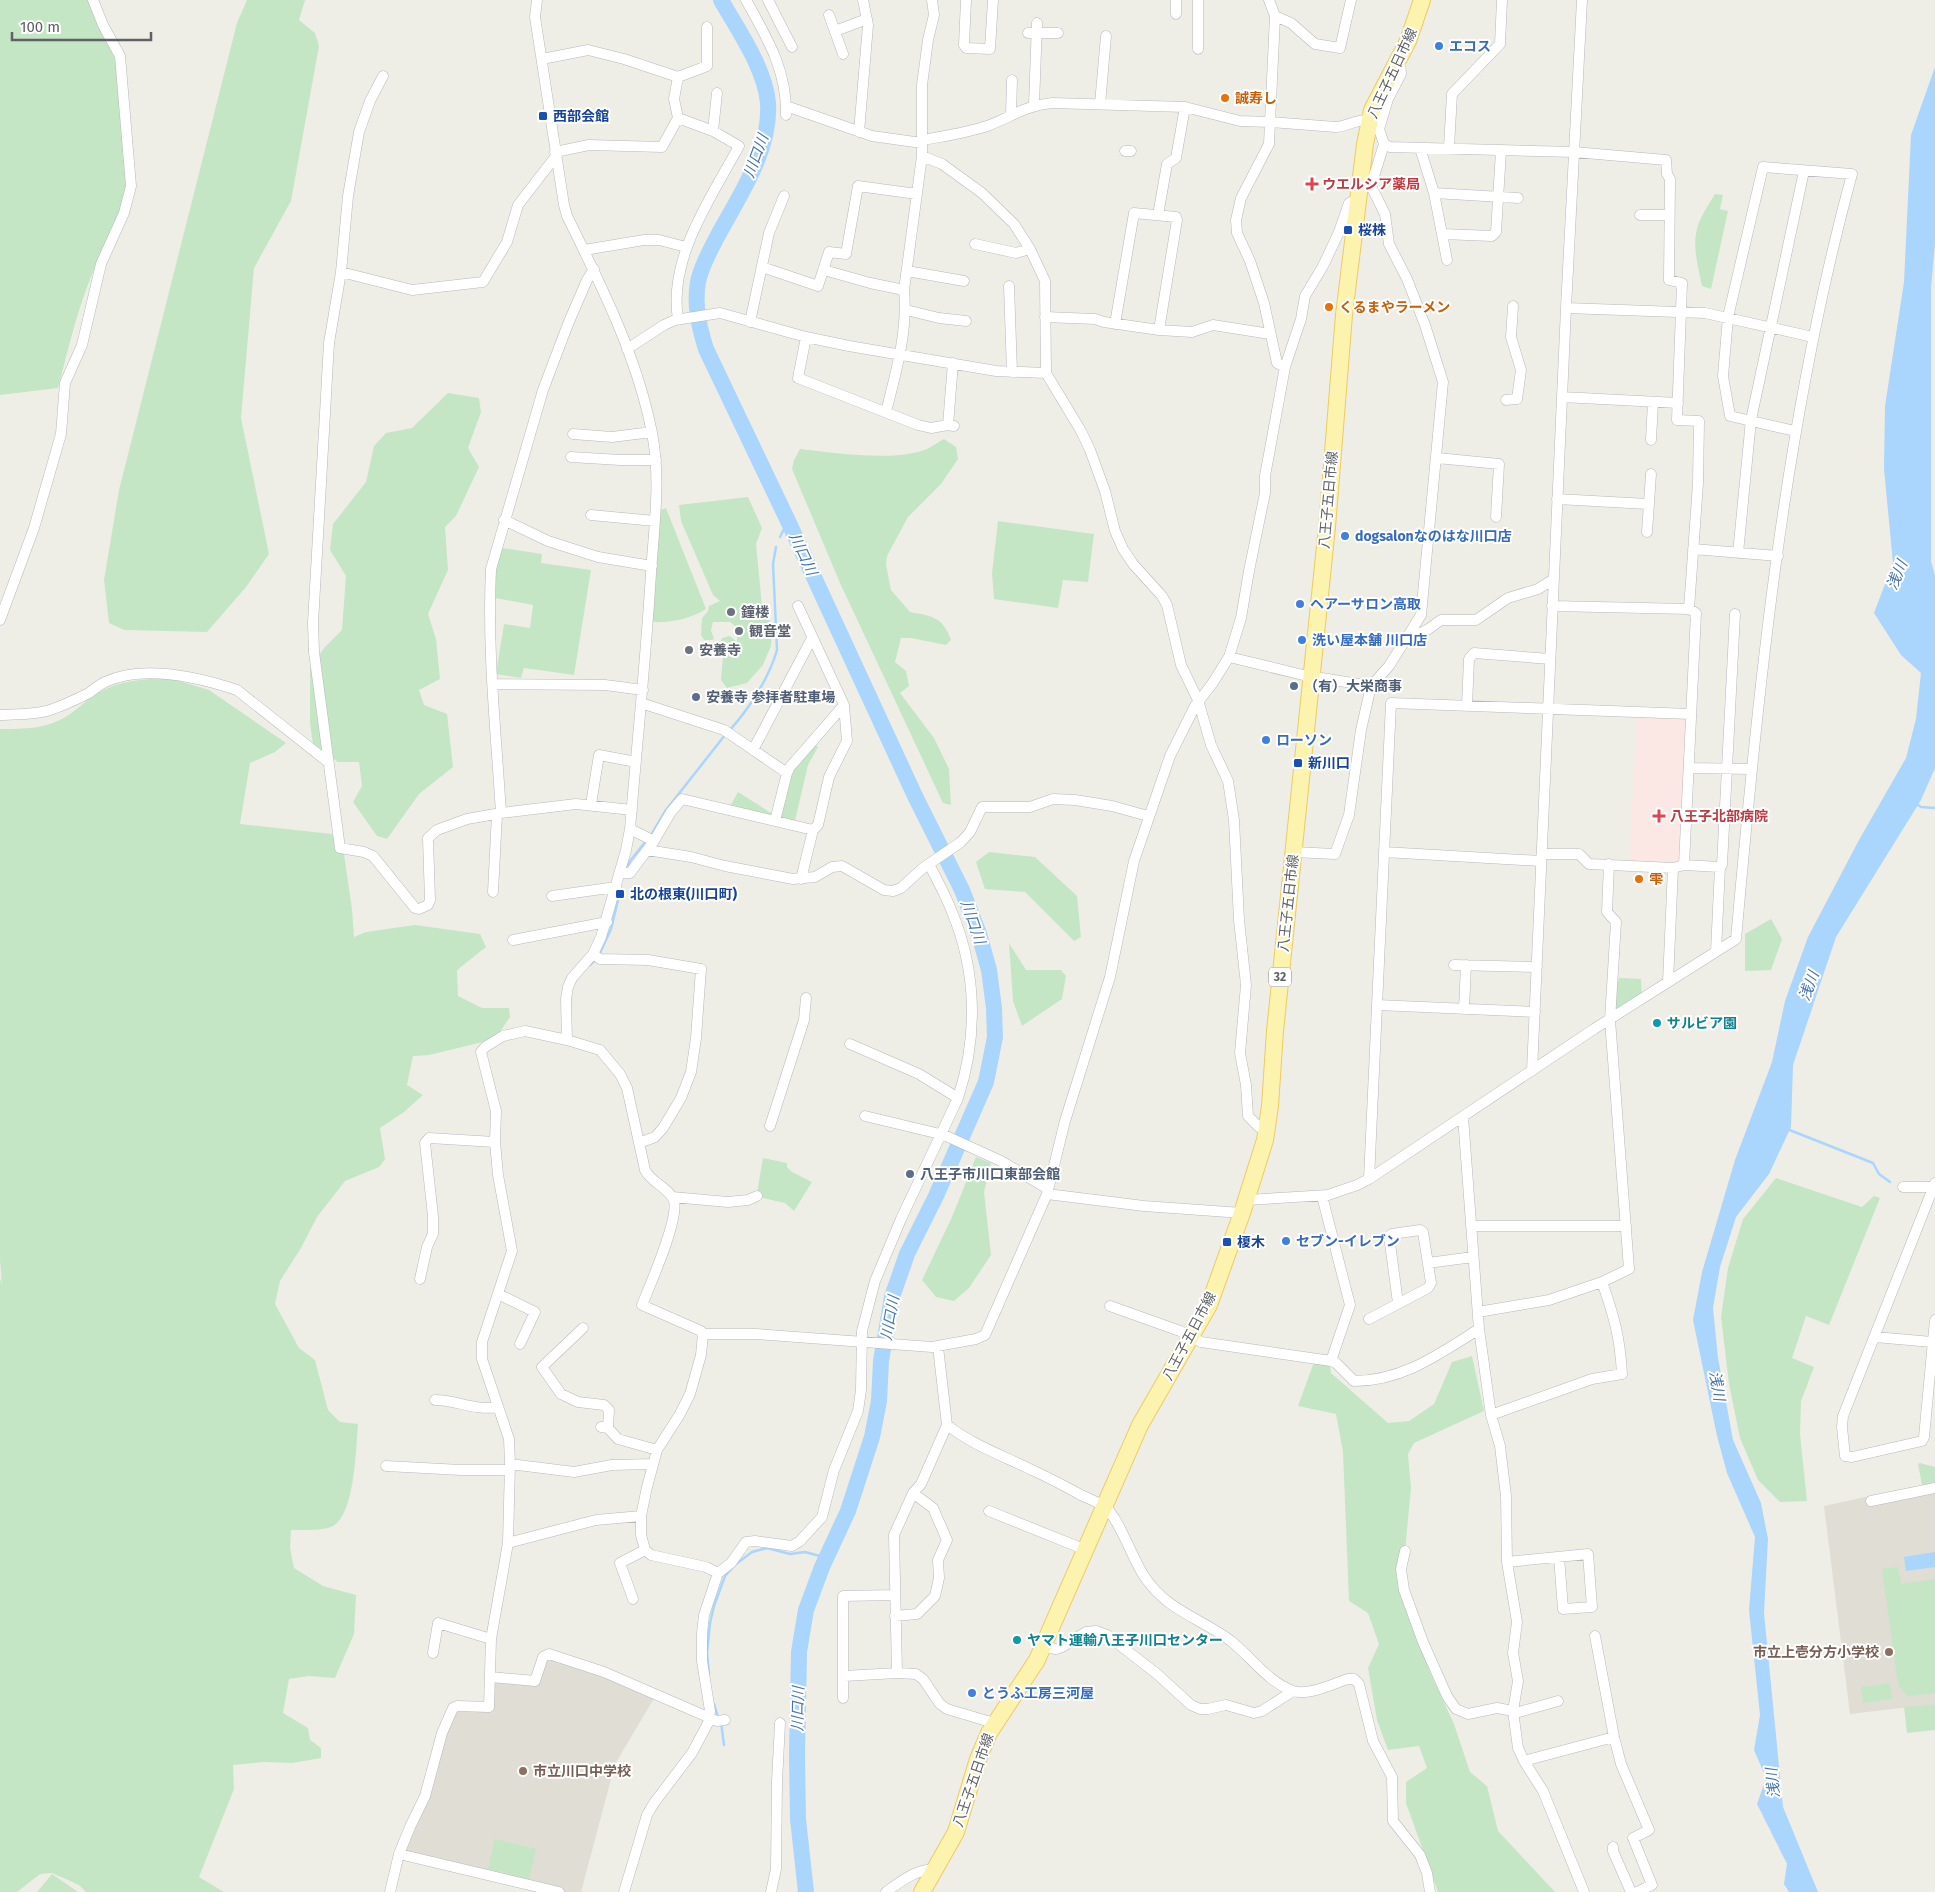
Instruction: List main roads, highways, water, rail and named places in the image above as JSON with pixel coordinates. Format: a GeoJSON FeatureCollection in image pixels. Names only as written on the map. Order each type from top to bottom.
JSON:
{"type":"FeatureCollection","features":[{"type":"Feature","properties":{"kind":"main road","name":"八王子五日市線"},"geometry":{"type":"LineString","coordinates":[[922,1892],[960,1821],[978,1759],[994,1724],[1029,1673],[1043,1647],[1144,1417],[1209,1304],[1262,1153],[1267,1128],[1275,1031],[1327,527],[1344,315],[1358,198],[1366,183],[1369,120],[1376,100],[1416,23],[1422,0]]}},
{"type":"Feature","properties":{"kind":"water","name":"浅川"},"geometry":{"type":"Polygon","coordinates":[[[1935,67],[1935,244],[1931,288],[1931,561],[1935,576],[1935,768],[1921,800],[1836,937],[1793,1065],[1791,1127],[1769,1174],[1736,1217],[1720,1267],[1713,1308],[1718,1358],[1733,1440],[1761,1503],[1768,1539],[1764,1613],[1783,1807],[1818,1892],[1789,1892],[1784,1884],[1787,1864],[1757,1804],[1766,1778],[1754,1750],[1760,1715],[1749,1610],[1755,1537],[1727,1473],[1717,1436],[1693,1320],[1702,1272],[1735,1160],[1772,1062],[1785,1001],[1808,937],[1859,840],[1906,758],[1916,719],[1921,673],[1901,655],[1874,613],[1893,563],[1884,469],[1885,406],[1904,282],[1911,135],[1935,67]]]}},
{"type":"Feature","properties":{"kind":"water"},"geometry":{"type":"Polygon","coordinates":[[[1935,1552],[1935,1567],[1906,1571],[1904,1557],[1935,1552]]]}},
{"type":"Feature","properties":{"kind":"waterway","name":"川口川"},"geometry":{"type":"LineString","coordinates":[[721,0],[750,50],[762,76],[768,103],[768,121],[759,156],[752,173],[703,264],[699,276],[697,299],[701,332],[706,349],[915,796],[962,890],[979,934],[989,970],[994,1008],[995,1037],[986,1082],[936,1196],[907,1254],[892,1297],[881,1361],[879,1401],[872,1437],[848,1511],[822,1567],[806,1610],[799,1652],[797,1755],[798,1819],[806,1892]]}},
{"type":"Feature","properties":{"kind":"waterway"},"geometry":{"type":"LineString","coordinates":[[780,537],[788,521]]}},
{"type":"Feature","properties":{"kind":"waterway"},"geometry":{"type":"LineString","coordinates":[[729,731],[758,693],[777,650],[773,564],[776,547]]}},
{"type":"Feature","properties":{"kind":"waterway"},"geometry":{"type":"LineString","coordinates":[[650,837],[666,810],[725,735]]}},
{"type":"Feature","properties":{"kind":"waterway"},"geometry":{"type":"LineString","coordinates":[[1915,803],[1921,807],[1935,808]]}},
{"type":"Feature","properties":{"kind":"waterway"},"geometry":{"type":"LineString","coordinates":[[628,866],[646,841]]}},
{"type":"Feature","properties":{"kind":"waterway"},"geometry":{"type":"LineString","coordinates":[[599,955],[611,929],[619,896]]}},
{"type":"Feature","properties":{"kind":"waterway"},"geometry":{"type":"LineString","coordinates":[[590,965],[596,959]]}},
{"type":"Feature","properties":{"kind":"waterway"},"geometry":{"type":"LineString","coordinates":[[1787,1129],[1873,1163],[1879,1174],[1890,1182]]}},
{"type":"Feature","properties":{"kind":"waterway"},"geometry":{"type":"LineString","coordinates":[[709,1674],[707,1653],[714,1606],[725,1576],[736,1564],[752,1552],[767,1548],[790,1554],[805,1552],[827,1558]]}},
{"type":"Feature","properties":{"kind":"waterway"},"geometry":{"type":"LineString","coordinates":[[714,1704],[718,1717]]}},
{"type":"Feature","properties":{"kind":"waterway"},"geometry":{"type":"LineString","coordinates":[[721,1722],[724,1745]]}},
{"type":"Feature","properties":{"kind":"place","name":"エコス"},"geometry":{"type":"Point","coordinates":[1439,46]}},
{"type":"Feature","properties":{"kind":"place","name":"誠寿し"},"geometry":{"type":"Point","coordinates":[1225,98]}},
{"type":"Feature","properties":{"kind":"place","name":"西部会館"},"geometry":{"type":"Point","coordinates":[543,116]}},
{"type":"Feature","properties":{"kind":"place","name":"ウエルシア薬局"},"geometry":{"type":"Point","coordinates":[1312,184]}},
{"type":"Feature","properties":{"kind":"place","name":"桜株"},"geometry":{"type":"Point","coordinates":[1348,230]}},
{"type":"Feature","properties":{"kind":"place","name":"くるまやラーメン"},"geometry":{"type":"Point","coordinates":[1329,307]}},
{"type":"Feature","properties":{"kind":"place","name":"dogsalonなのはな川口店"},"geometry":{"type":"Point","coordinates":[1345,536]}},
{"type":"Feature","properties":{"kind":"place","name":"ヘアーサロン高取"},"geometry":{"type":"Point","coordinates":[1300,604]}},
{"type":"Feature","properties":{"kind":"place","name":"鐘楼"},"geometry":{"type":"Point","coordinates":[731,612]}},
{"type":"Feature","properties":{"kind":"place","name":"観音堂"},"geometry":{"type":"Point","coordinates":[739,631]}},
{"type":"Feature","properties":{"kind":"place","name":"洗い屋本舗 川口店"},"geometry":{"type":"Point","coordinates":[1302,640]}},
{"type":"Feature","properties":{"kind":"place","name":"安養寺"},"geometry":{"type":"Point","coordinates":[689,650]}},
{"type":"Feature","properties":{"kind":"place","name":"（有）大栄商事"},"geometry":{"type":"Point","coordinates":[1294,686]}},
{"type":"Feature","properties":{"kind":"place","name":"安養寺 参拝者駐車場"},"geometry":{"type":"Point","coordinates":[696,697]}},
{"type":"Feature","properties":{"kind":"place","name":"ローソン"},"geometry":{"type":"Point","coordinates":[1266,740]}},
{"type":"Feature","properties":{"kind":"place","name":"新川口"},"geometry":{"type":"Point","coordinates":[1298,763]}},
{"type":"Feature","properties":{"kind":"place","name":"八王子北部病院"},"geometry":{"type":"Point","coordinates":[1659,816]}},
{"type":"Feature","properties":{"kind":"place","name":"雫"},"geometry":{"type":"Point","coordinates":[1639,879]}},
{"type":"Feature","properties":{"kind":"place","name":"北の根東(川口町)"},"geometry":{"type":"Point","coordinates":[620,894]}},
{"type":"Feature","properties":{"kind":"place","name":"サルビア園"},"geometry":{"type":"Point","coordinates":[1657,1023]}},
{"type":"Feature","properties":{"kind":"place","name":"八王子市川口東部会館"},"geometry":{"type":"Point","coordinates":[910,1174]}},
{"type":"Feature","properties":{"kind":"place","name":"セブン-イレブン"},"geometry":{"type":"Point","coordinates":[1286,1241]}},
{"type":"Feature","properties":{"kind":"place","name":"榎木"},"geometry":{"type":"Point","coordinates":[1227,1242]}},
{"type":"Feature","properties":{"kind":"place","name":"ヤマト運輸八王子川口センター"},"geometry":{"type":"Point","coordinates":[1017,1640]}},
{"type":"Feature","properties":{"kind":"place","name":"市立上壱分方小学校"},"geometry":{"type":"Point","coordinates":[1889,1652]}},
{"type":"Feature","properties":{"kind":"place","name":"とうふ工房三河屋"},"geometry":{"type":"Point","coordinates":[972,1693]}},
{"type":"Feature","properties":{"kind":"place","name":"市立川口中学校"},"geometry":{"type":"Point","coordinates":[523,1771]}}]}
